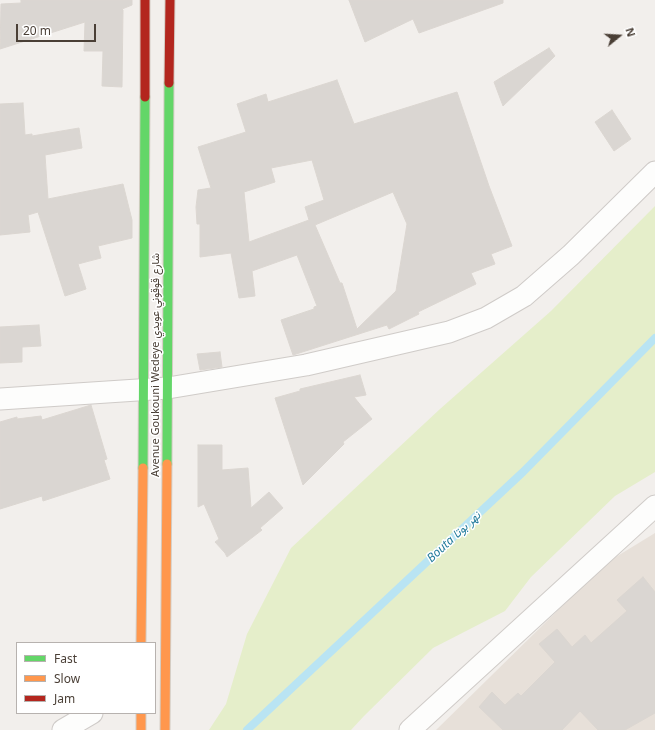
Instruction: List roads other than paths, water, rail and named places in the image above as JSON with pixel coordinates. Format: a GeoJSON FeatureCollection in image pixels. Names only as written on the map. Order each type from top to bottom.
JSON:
{"type":"FeatureCollection","features":[{"type":"Feature","properties":{"kind":"street","name":"Avenue Goukouni Wedeye شارع قوقوني عويدي"},"geometry":{"type":"LineString","coordinates":[[141,642],[144,389],[145,0]]}},
{"type":"Feature","properties":{"kind":"street","name":"Avenue Goukouni Wedeye شارع قوقوني عويدي"},"geometry":{"type":"LineString","coordinates":[[165,730],[160,672],[168,388],[170,0]]}},
{"type":"Feature","properties":{"kind":"street"},"geometry":{"type":"LineString","coordinates":[[0,399],[168,388],[306,365],[449,332],[486,318],[524,296],[571,255],[655,172]]}},
{"type":"Feature","properties":{"kind":"street"},"geometry":{"type":"LineString","coordinates":[[410,730],[655,506]]}},
{"type":"Feature","properties":{"kind":"street"},"geometry":{"type":"LineString","coordinates":[[63,730],[90,714]]}},
{"type":"Feature","properties":{"kind":"street"},"geometry":{"type":"LineString","coordinates":[[141,714],[141,730]]}},
{"type":"Feature","properties":{"kind":"waterway","name":"Bouta نهر بوتا"},"geometry":{"type":"LineString","coordinates":[[247,730],[523,472],[655,338]]}}]}
